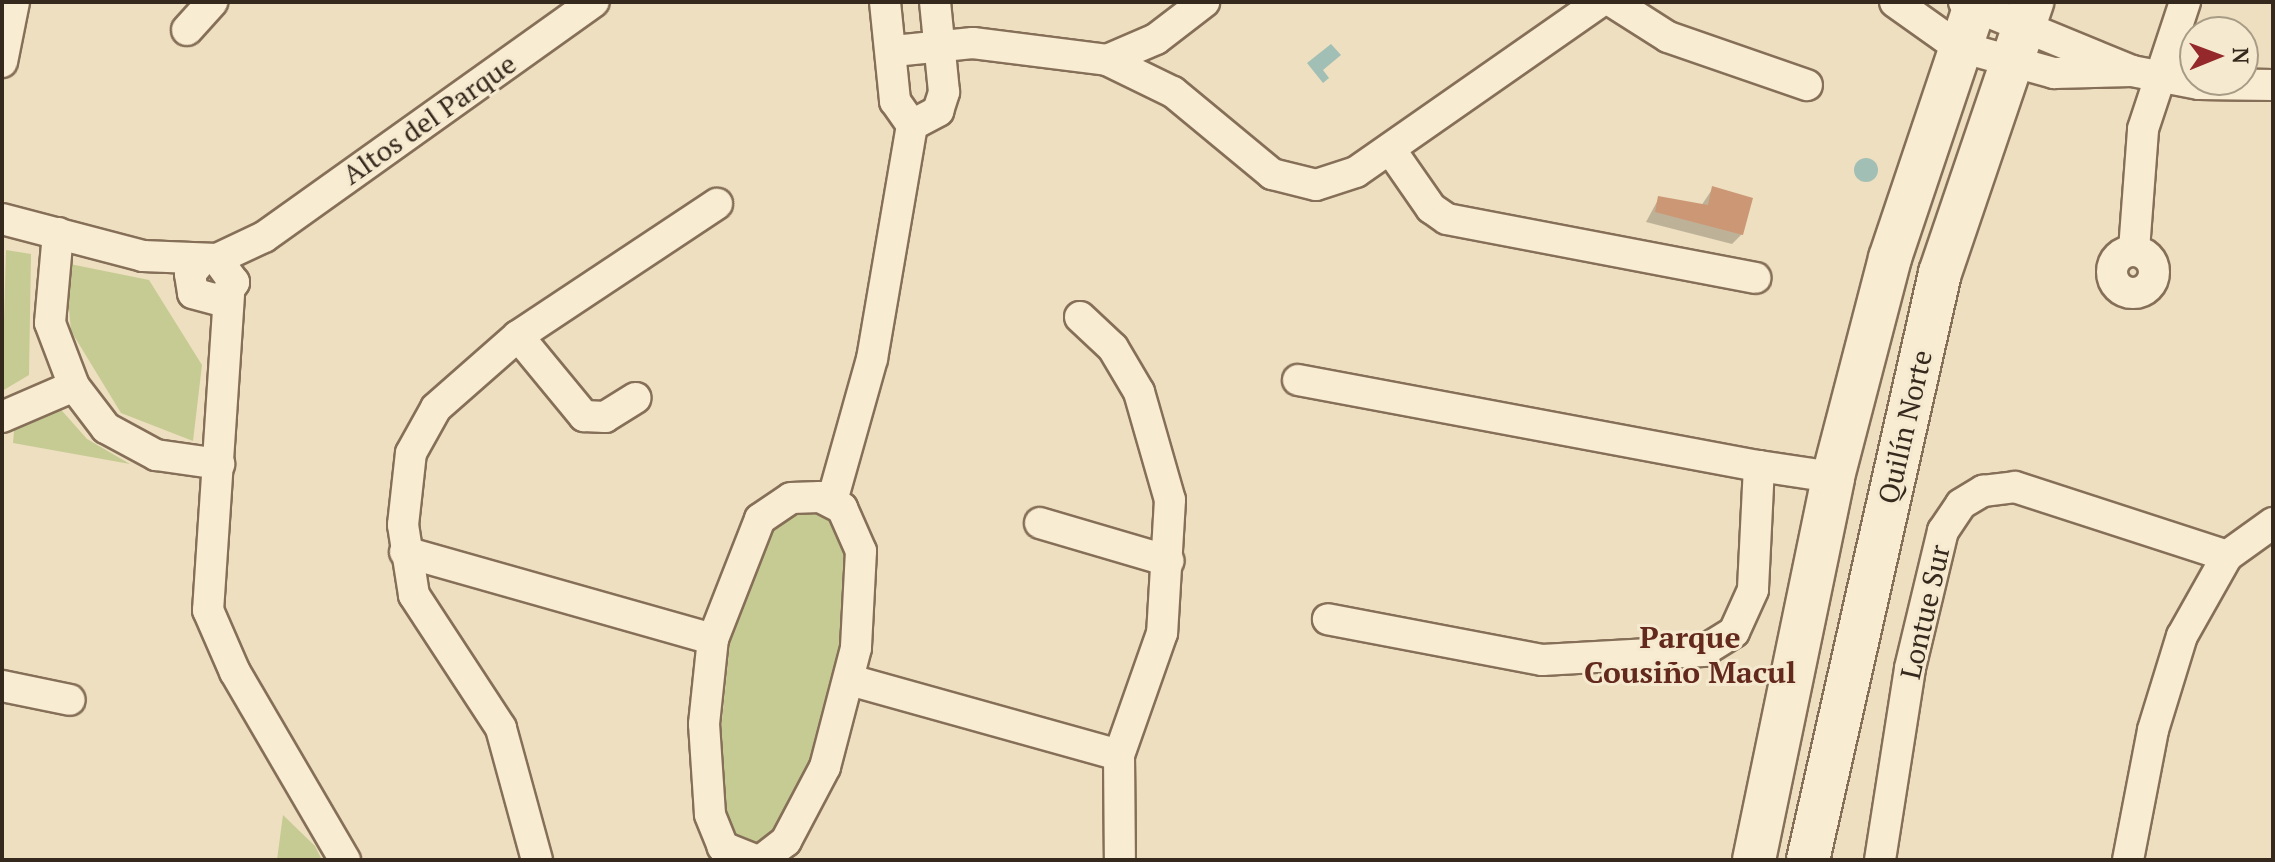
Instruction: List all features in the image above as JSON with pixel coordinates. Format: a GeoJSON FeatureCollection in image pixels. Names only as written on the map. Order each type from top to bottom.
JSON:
{"type":"FeatureCollection","features":[{"type":"Feature","properties":{"kind":"street"},"geometry":{"type":"LineString","coordinates":[[2,62],[14,2]]}},
{"type":"Feature","properties":{"kind":"street"},"geometry":{"type":"LineString","coordinates":[[187,30],[212,2]]}},
{"type":"Feature","properties":{"kind":"street","name":"Altos del Parque"},"geometry":{"type":"LineString","coordinates":[[212,280],[264,237],[594,2]]}},
{"type":"Feature","properties":{"kind":"street"},"geometry":{"type":"LineString","coordinates":[[832,501],[872,359],[912,125],[895,101],[894,51],[885,2]]}},
{"type":"Feature","properties":{"kind":"street"},"geometry":{"type":"LineString","coordinates":[[912,125],[931,118],[942,102],[941,44],[935,2]]}},
{"type":"Feature","properties":{"kind":"street"},"geometry":{"type":"LineString","coordinates":[[1107,60],[1174,23],[1204,2]]}},
{"type":"Feature","properties":{"kind":"street"},"geometry":{"type":"LineString","coordinates":[[894,51],[941,44],[1107,60],[1173,92],[1292,182],[1339,180],[1390,149],[1600,2]]}},
{"type":"Feature","properties":{"kind":"street"},"geometry":{"type":"LineString","coordinates":[[1613,2],[1668,37],[1807,85]]}},
{"type":"Feature","properties":{"kind":"street"},"geometry":{"type":"LineString","coordinates":[[1895,2],[1957,46],[2021,30]]}},
{"type":"Feature","properties":{"kind":"street"},"geometry":{"type":"LineString","coordinates":[[2134,250],[2143,129],[2185,2]]}},
{"type":"Feature","properties":{"kind":"street"},"geometry":{"type":"LineString","coordinates":[[1971,3],[2021,30],[2132,71]]}},
{"type":"Feature","properties":{"kind":"street","name":"Quilín Norte"},"geometry":{"type":"LineString","coordinates":[[1754,860],[1833,477],[1909,184],[1971,3]]}},
{"type":"Feature","properties":{"kind":"street"},"geometry":{"type":"LineString","coordinates":[[1173,92],[1160,61],[1174,23]]}},
{"type":"Feature","properties":{"kind":"street"},"geometry":{"type":"LineString","coordinates":[[2021,30],[2068,76],[2132,71],[2199,84],[2273,85]]}},
{"type":"Feature","properties":{"kind":"street","name":"Quilín Norte"},"geometry":{"type":"LineString","coordinates":[[1808,860],[1940,273],[2021,30]]}},
{"type":"Feature","properties":{"kind":"street"},"geometry":{"type":"LineString","coordinates":[[1390,149],[1431,208],[1447,219],[1755,278]]}},
{"type":"Feature","properties":{"kind":"street"},"geometry":{"type":"LineString","coordinates":[[537,860],[501,728],[422,611],[405,552],[404,490],[421,430],[450,393],[518,336],[717,204]]}},
{"type":"Feature","properties":{"kind":"street"},"geometry":{"type":"LineString","coordinates":[[2,219],[143,256],[212,280],[224,350],[208,610],[250,699],[345,860]]}},
{"type":"Feature","properties":{"kind":"street"},"geometry":{"type":"LineString","coordinates":[[58,233],[50,323],[74,386],[106,428],[156,455],[219,464]]}},
{"type":"Feature","properties":{"kind":"street"},"geometry":{"type":"LineString","coordinates":[[1080,317],[1119,357],[1150,418],[1170,500],[1169,561],[1155,660],[1119,755],[1120,860]]}},
{"type":"Feature","properties":{"kind":"street"},"geometry":{"type":"LineString","coordinates":[[518,336],[584,416],[605,417],[635,398]]}},
{"type":"Feature","properties":{"kind":"street"},"geometry":{"type":"LineString","coordinates":[[1298,380],[1833,477]]}},
{"type":"Feature","properties":{"kind":"street"},"geometry":{"type":"LineString","coordinates":[[2,417],[74,386]]}},
{"type":"Feature","properties":{"kind":"street"},"geometry":{"type":"LineString","coordinates":[[1328,619],[1542,660],[1703,651],[1734,632],[1753,590],[1759,466]]}},
{"type":"Feature","properties":{"kind":"street","name":"Lontue Sur"},"geometry":{"type":"LineString","coordinates":[[1880,860],[1910,668],[1943,531],[1961,504],[1983,491],[2015,487],[2227,556]]}},
{"type":"Feature","properties":{"kind":"street"},"geometry":{"type":"LineString","coordinates":[[755,860],[723,847],[710,814],[704,724],[713,639],[760,519],[791,498],[832,501],[850,520],[861,551],[850,680],[802,816],[778,851],[762,860]]}},
{"type":"Feature","properties":{"kind":"street"},"geometry":{"type":"LineString","coordinates":[[1040,523],[1169,561]]}},
{"type":"Feature","properties":{"kind":"street"},"geometry":{"type":"LineString","coordinates":[[2128,860],[2153,730],[2182,636],[2227,556],[2273,523]]}},
{"type":"Feature","properties":{"kind":"street"},"geometry":{"type":"LineString","coordinates":[[405,552],[713,639]]}},
{"type":"Feature","properties":{"kind":"street"},"geometry":{"type":"LineString","coordinates":[[850,680],[1119,755]]}},
{"type":"Feature","properties":{"kind":"street"},"geometry":{"type":"LineString","coordinates":[[2,686],[70,700]]}},
{"type":"Feature","properties":{"kind":"green space"},"geometry":{"type":"Polygon","coordinates":[[[6,250],[31,254],[29,375],[2,391],[6,250]]]}},
{"type":"Feature","properties":{"kind":"green space"},"geometry":{"type":"Polygon","coordinates":[[[65,263],[149,280],[202,365],[193,441],[121,413],[71,331],[65,263]]]}},
{"type":"Feature","properties":{"kind":"green space"},"geometry":{"type":"Polygon","coordinates":[[[56,404],[87,439],[130,464],[13,443],[15,419],[56,404]]]}},
{"type":"Feature","properties":{"kind":"green space"},"geometry":{"type":"Polygon","coordinates":[[[809,509],[834,522],[847,549],[846,636],[824,733],[790,815],[767,847],[740,845],[726,825],[719,749],[731,633],[758,549],[779,518],[809,509]]]}},
{"type":"Feature","properties":{"kind":"green space"},"geometry":{"type":"Polygon","coordinates":[[[283,815],[315,846],[322,860],[277,860],[283,815]]]}},
{"type":"Feature","properties":{"kind":"water"},"geometry":{"type":"Polygon","coordinates":[[[1331,44],[1341,55],[1323,70],[1329,78],[1323,83],[1307,63],[1331,44]]]}},
{"type":"Feature","properties":{"kind":"water"},"geometry":{"type":"Polygon","coordinates":[[[1866,158],[1877,165],[1878,170],[1871,181],[1866,182],[1855,175],[1854,170],[1861,159],[1866,158]]]}},
{"type":"Feature","properties":{"kind":"building"},"geometry":{"type":"Polygon","coordinates":[[[1712,186],[1753,198],[1743,235],[1655,212],[1658,196],[1708,205],[1712,186]]]}},
{"type":"Feature","properties":{"kind":"district","name":"Parque Cousiño Macul"},"geometry":{"type":"Point","coordinates":[1690,654]}}]}
